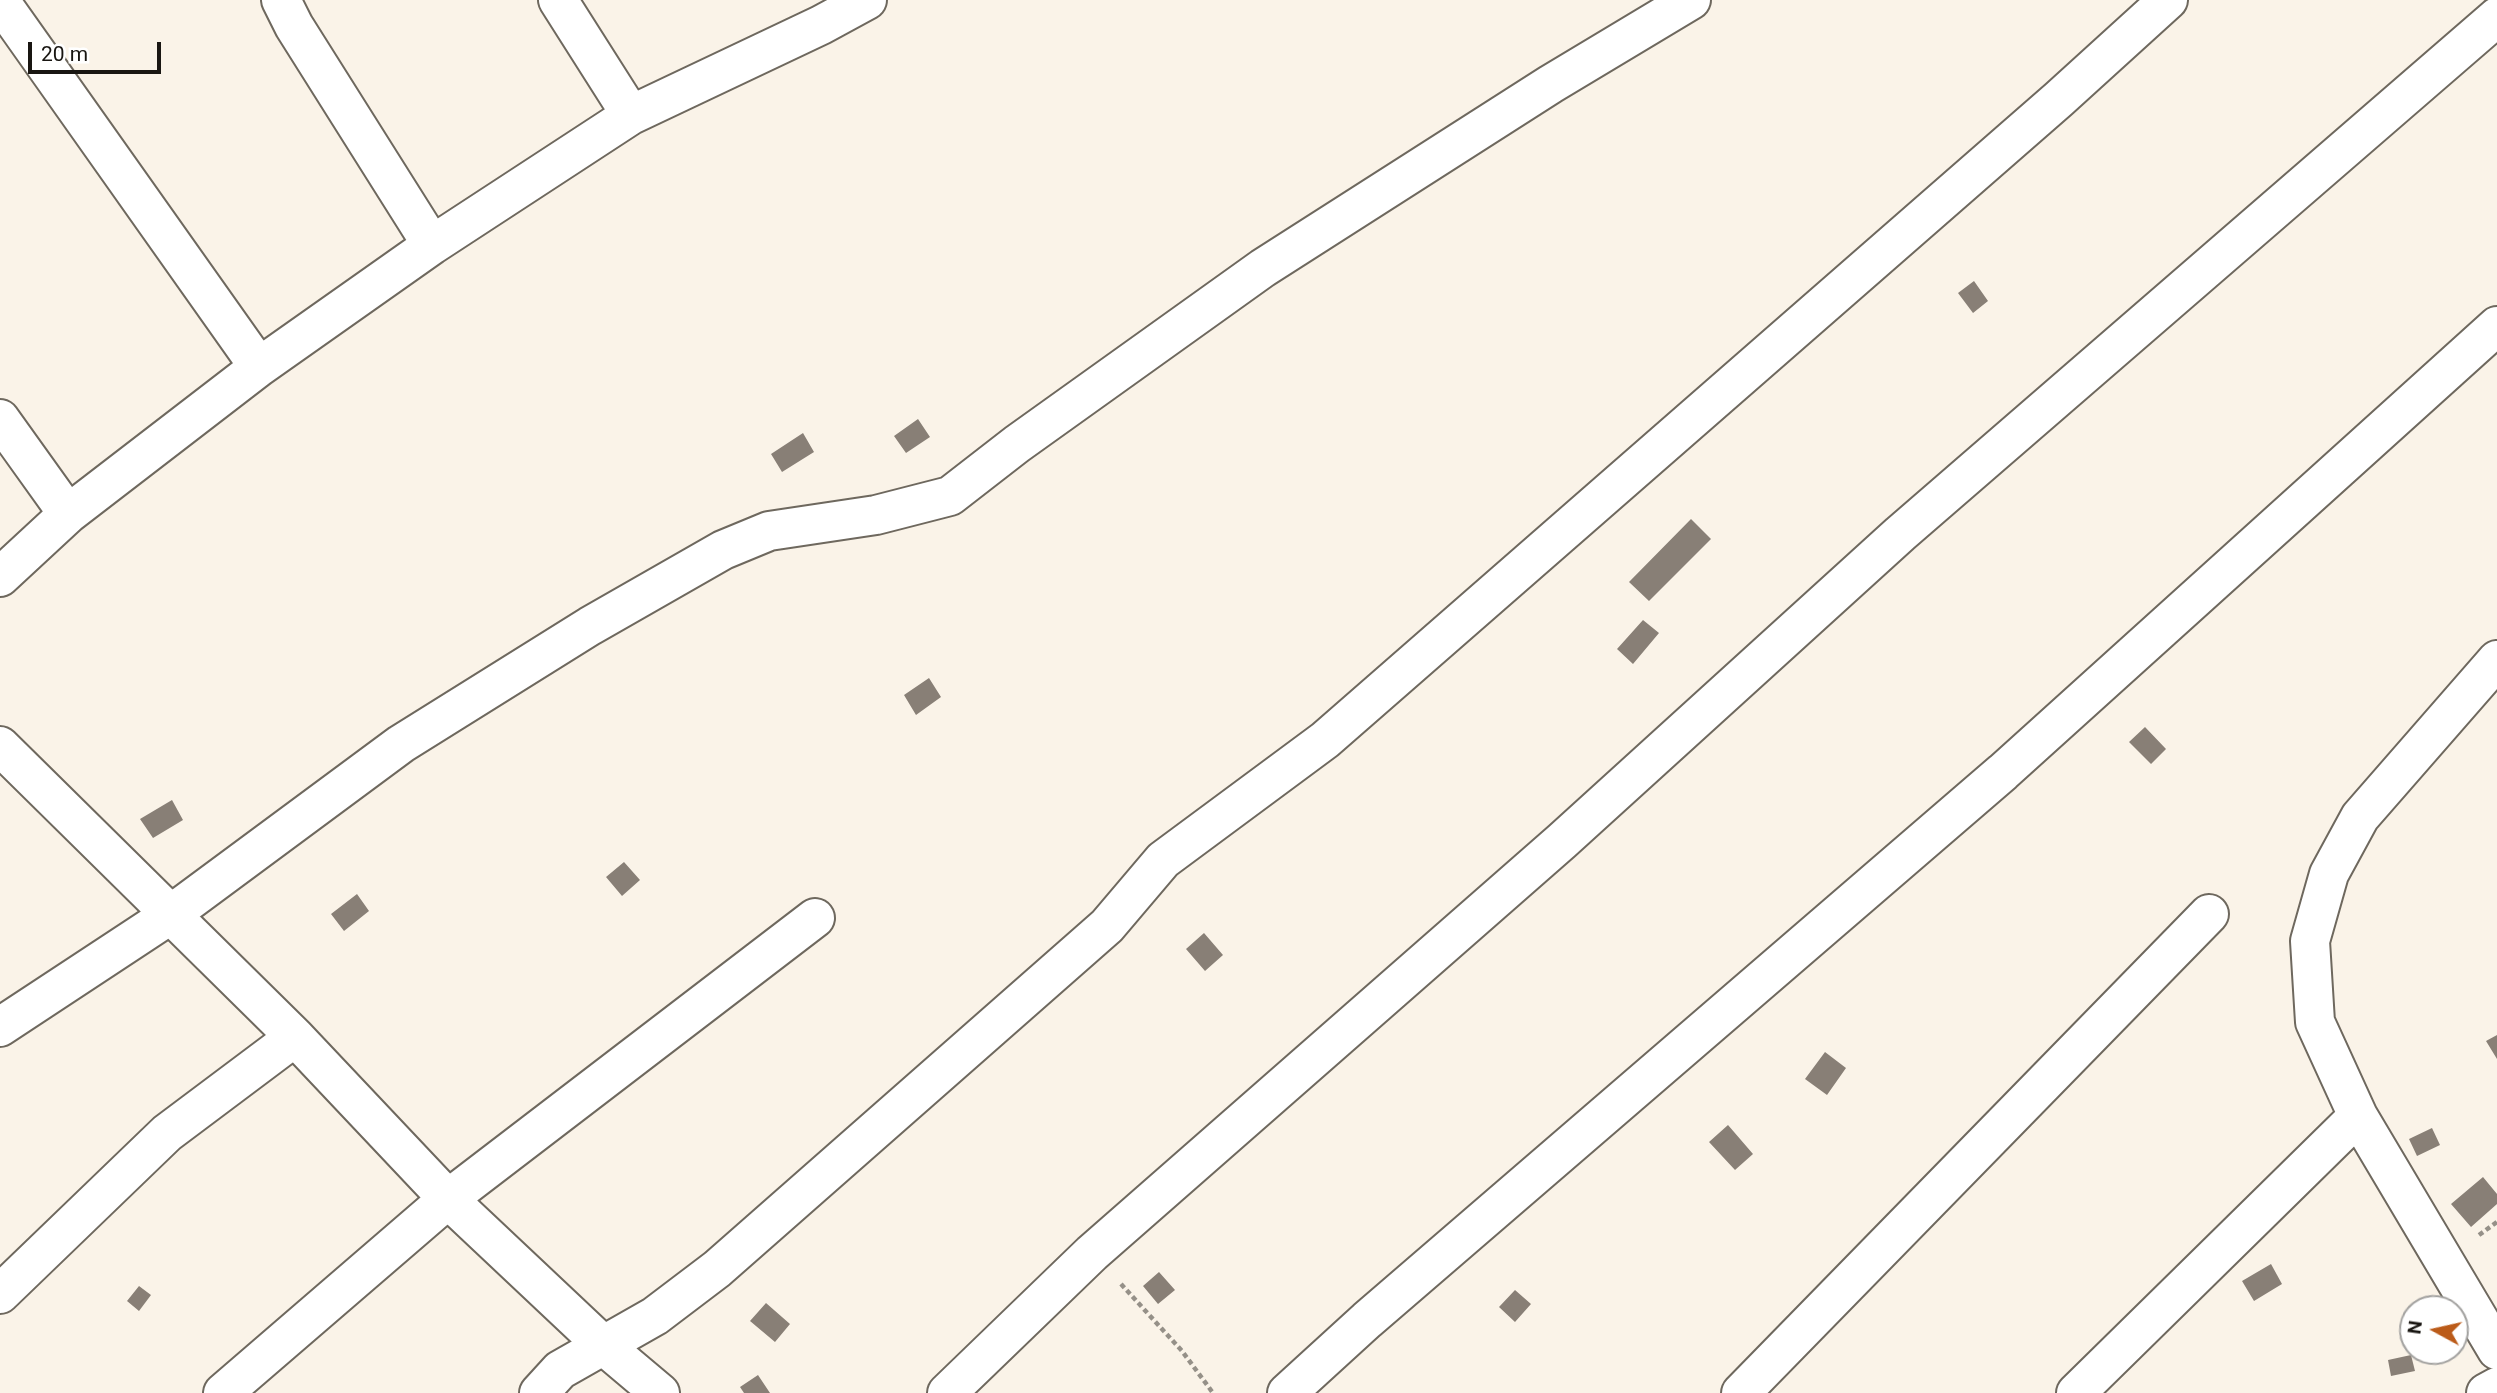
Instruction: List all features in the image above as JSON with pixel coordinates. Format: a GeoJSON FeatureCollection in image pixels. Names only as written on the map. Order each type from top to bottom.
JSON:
{"type":"FeatureCollection","features":[{"type":"Feature","properties":{"kind":"street"},"geometry":{"type":"LineString","coordinates":[[281,0],[294,26],[432,245]]}},
{"type":"Feature","properties":{"kind":"street"},"geometry":{"type":"LineString","coordinates":[[558,0],[631,115]]}},
{"type":"Feature","properties":{"kind":"street"},"geometry":{"type":"LineString","coordinates":[[0,578],[68,514],[259,367],[432,245],[631,115],[814,13],[866,0]]}},
{"type":"Feature","properties":{"kind":"street"},"geometry":{"type":"LineString","coordinates":[[0,1027],[170,915],[401,744],[590,626],[723,550],[769,531],[876,515],[950,496],[1017,444],[1263,268],[1551,84],[1691,0]]}},
{"type":"Feature","properties":{"kind":"street"},"geometry":{"type":"LineString","coordinates":[[539,1393],[560,1370],[655,1316],[717,1269],[1107,926],[1163,860],[1325,740],[2059,99],[2168,0]]}},
{"type":"Feature","properties":{"kind":"street"},"geometry":{"type":"LineString","coordinates":[[0,1],[259,367]]}},
{"type":"Feature","properties":{"kind":"street"},"geometry":{"type":"LineString","coordinates":[[947,1393],[1092,1253],[1562,841],[1900,534],[2497,18]]}},
{"type":"Feature","properties":{"kind":"street"},"geometry":{"type":"LineString","coordinates":[[1287,1393],[1367,1320],[2003,772],[2497,327]]}},
{"type":"Feature","properties":{"kind":"street"},"geometry":{"type":"LineString","coordinates":[[0,419],[68,514]]}},
{"type":"Feature","properties":{"kind":"street"},"geometry":{"type":"LineString","coordinates":[[2497,660],[2360,817],[2329,874],[2310,941],[2315,1021],[2358,1116],[2497,1350]]}},
{"type":"Feature","properties":{"kind":"street"},"geometry":{"type":"LineString","coordinates":[[0,746],[295,1037],[448,1199],[603,1345],[660,1393]]}},
{"type":"Feature","properties":{"kind":"street"},"geometry":{"type":"LineString","coordinates":[[1741,1393],[2209,914]]}},
{"type":"Feature","properties":{"kind":"street"},"geometry":{"type":"LineString","coordinates":[[223,1393],[448,1199],[815,918]]}},
{"type":"Feature","properties":{"kind":"street"},"geometry":{"type":"LineString","coordinates":[[0,1294],[167,1133],[295,1037]]}},
{"type":"Feature","properties":{"kind":"street"},"geometry":{"type":"LineString","coordinates":[[2076,1393],[2358,1116]]}},
{"type":"Feature","properties":{"kind":"street"},"geometry":{"type":"LineString","coordinates":[[2486,1393],[2497,1387]]}},
{"type":"Feature","properties":{"kind":"path"},"geometry":{"type":"LineString","coordinates":[[1092,1253],[1182,1351],[1213,1393]]}},
{"type":"Feature","properties":{"kind":"building"},"geometry":{"type":"Polygon","coordinates":[[[1974,281],[1988,301],[1973,313],[1958,293],[1974,281]]]}},
{"type":"Feature","properties":{"kind":"building"},"geometry":{"type":"Polygon","coordinates":[[[918,419],[930,437],[906,453],[894,436],[918,419]]]}},
{"type":"Feature","properties":{"kind":"building"},"geometry":{"type":"Polygon","coordinates":[[[803,433],[814,452],[782,472],[771,454],[803,433]]]}},
{"type":"Feature","properties":{"kind":"building"},"geometry":{"type":"Polygon","coordinates":[[[1691,519],[1711,539],[1649,601],[1629,582],[1691,519]]]}},
{"type":"Feature","properties":{"kind":"building"},"geometry":{"type":"Polygon","coordinates":[[[1643,620],[1659,633],[1633,664],[1617,649],[1643,620]]]}},
{"type":"Feature","properties":{"kind":"building"},"geometry":{"type":"Polygon","coordinates":[[[929,678],[941,697],[916,715],[904,695],[929,678]]]}},
{"type":"Feature","properties":{"kind":"building"},"geometry":{"type":"Polygon","coordinates":[[[2145,727],[2166,749],[2151,764],[2129,742],[2145,727]]]}},
{"type":"Feature","properties":{"kind":"building"},"geometry":{"type":"Polygon","coordinates":[[[172,800],[183,820],[153,838],[140,819],[172,800]]]}},
{"type":"Feature","properties":{"kind":"building"},"geometry":{"type":"Polygon","coordinates":[[[624,862],[640,880],[622,896],[606,877],[624,862]]]}},
{"type":"Feature","properties":{"kind":"building"},"geometry":{"type":"Polygon","coordinates":[[[357,894],[369,911],[344,931],[331,914],[357,894]]]}},
{"type":"Feature","properties":{"kind":"building"},"geometry":{"type":"Polygon","coordinates":[[[1204,933],[1223,955],[1205,971],[1186,949],[1204,933]]]}},
{"type":"Feature","properties":{"kind":"building"},"geometry":{"type":"Polygon","coordinates":[[[2497,1035],[2497,1059],[2486,1041],[2497,1035]]]}},
{"type":"Feature","properties":{"kind":"building"},"geometry":{"type":"Polygon","coordinates":[[[1825,1052],[1846,1068],[1827,1095],[1805,1079],[1825,1052]]]}},
{"type":"Feature","properties":{"kind":"building"},"geometry":{"type":"Polygon","coordinates":[[[1728,1125],[1753,1154],[1735,1170],[1709,1142],[1728,1125]]]}},
{"type":"Feature","properties":{"kind":"building"},"geometry":{"type":"Polygon","coordinates":[[[2432,1128],[2440,1145],[2417,1156],[2409,1139],[2432,1128]]]}},
{"type":"Feature","properties":{"kind":"building"},"geometry":{"type":"Polygon","coordinates":[[[2483,1177],[2497,1194],[2497,1204],[2471,1227],[2451,1204],[2483,1177]]]}},
{"type":"Feature","properties":{"kind":"building"},"geometry":{"type":"Polygon","coordinates":[[[2271,1264],[2282,1284],[2254,1301],[2242,1281],[2271,1264]]]}},
{"type":"Feature","properties":{"kind":"building"},"geometry":{"type":"Polygon","coordinates":[[[1159,1272],[1175,1290],[1158,1304],[1143,1286],[1159,1272]]]}},
{"type":"Feature","properties":{"kind":"building"},"geometry":{"type":"Polygon","coordinates":[[[139,1286],[151,1295],[139,1311],[127,1301],[139,1286]]]}},
{"type":"Feature","properties":{"kind":"building"},"geometry":{"type":"Polygon","coordinates":[[[1515,1290],[1531,1304],[1515,1322],[1499,1307],[1515,1290]]]}},
{"type":"Feature","properties":{"kind":"building"},"geometry":{"type":"Polygon","coordinates":[[[766,1303],[790,1324],[775,1342],[750,1321],[766,1303]]]}},
{"type":"Feature","properties":{"kind":"building"},"geometry":{"type":"Polygon","coordinates":[[[2399,1358],[2399,1365],[2414,1365],[2415,1371],[2391,1376],[2388,1360],[2399,1358]]]}},
{"type":"Feature","properties":{"kind":"building"},"geometry":{"type":"Polygon","coordinates":[[[758,1375],[770,1393],[744,1393],[740,1387],[758,1375]]]}}]}
